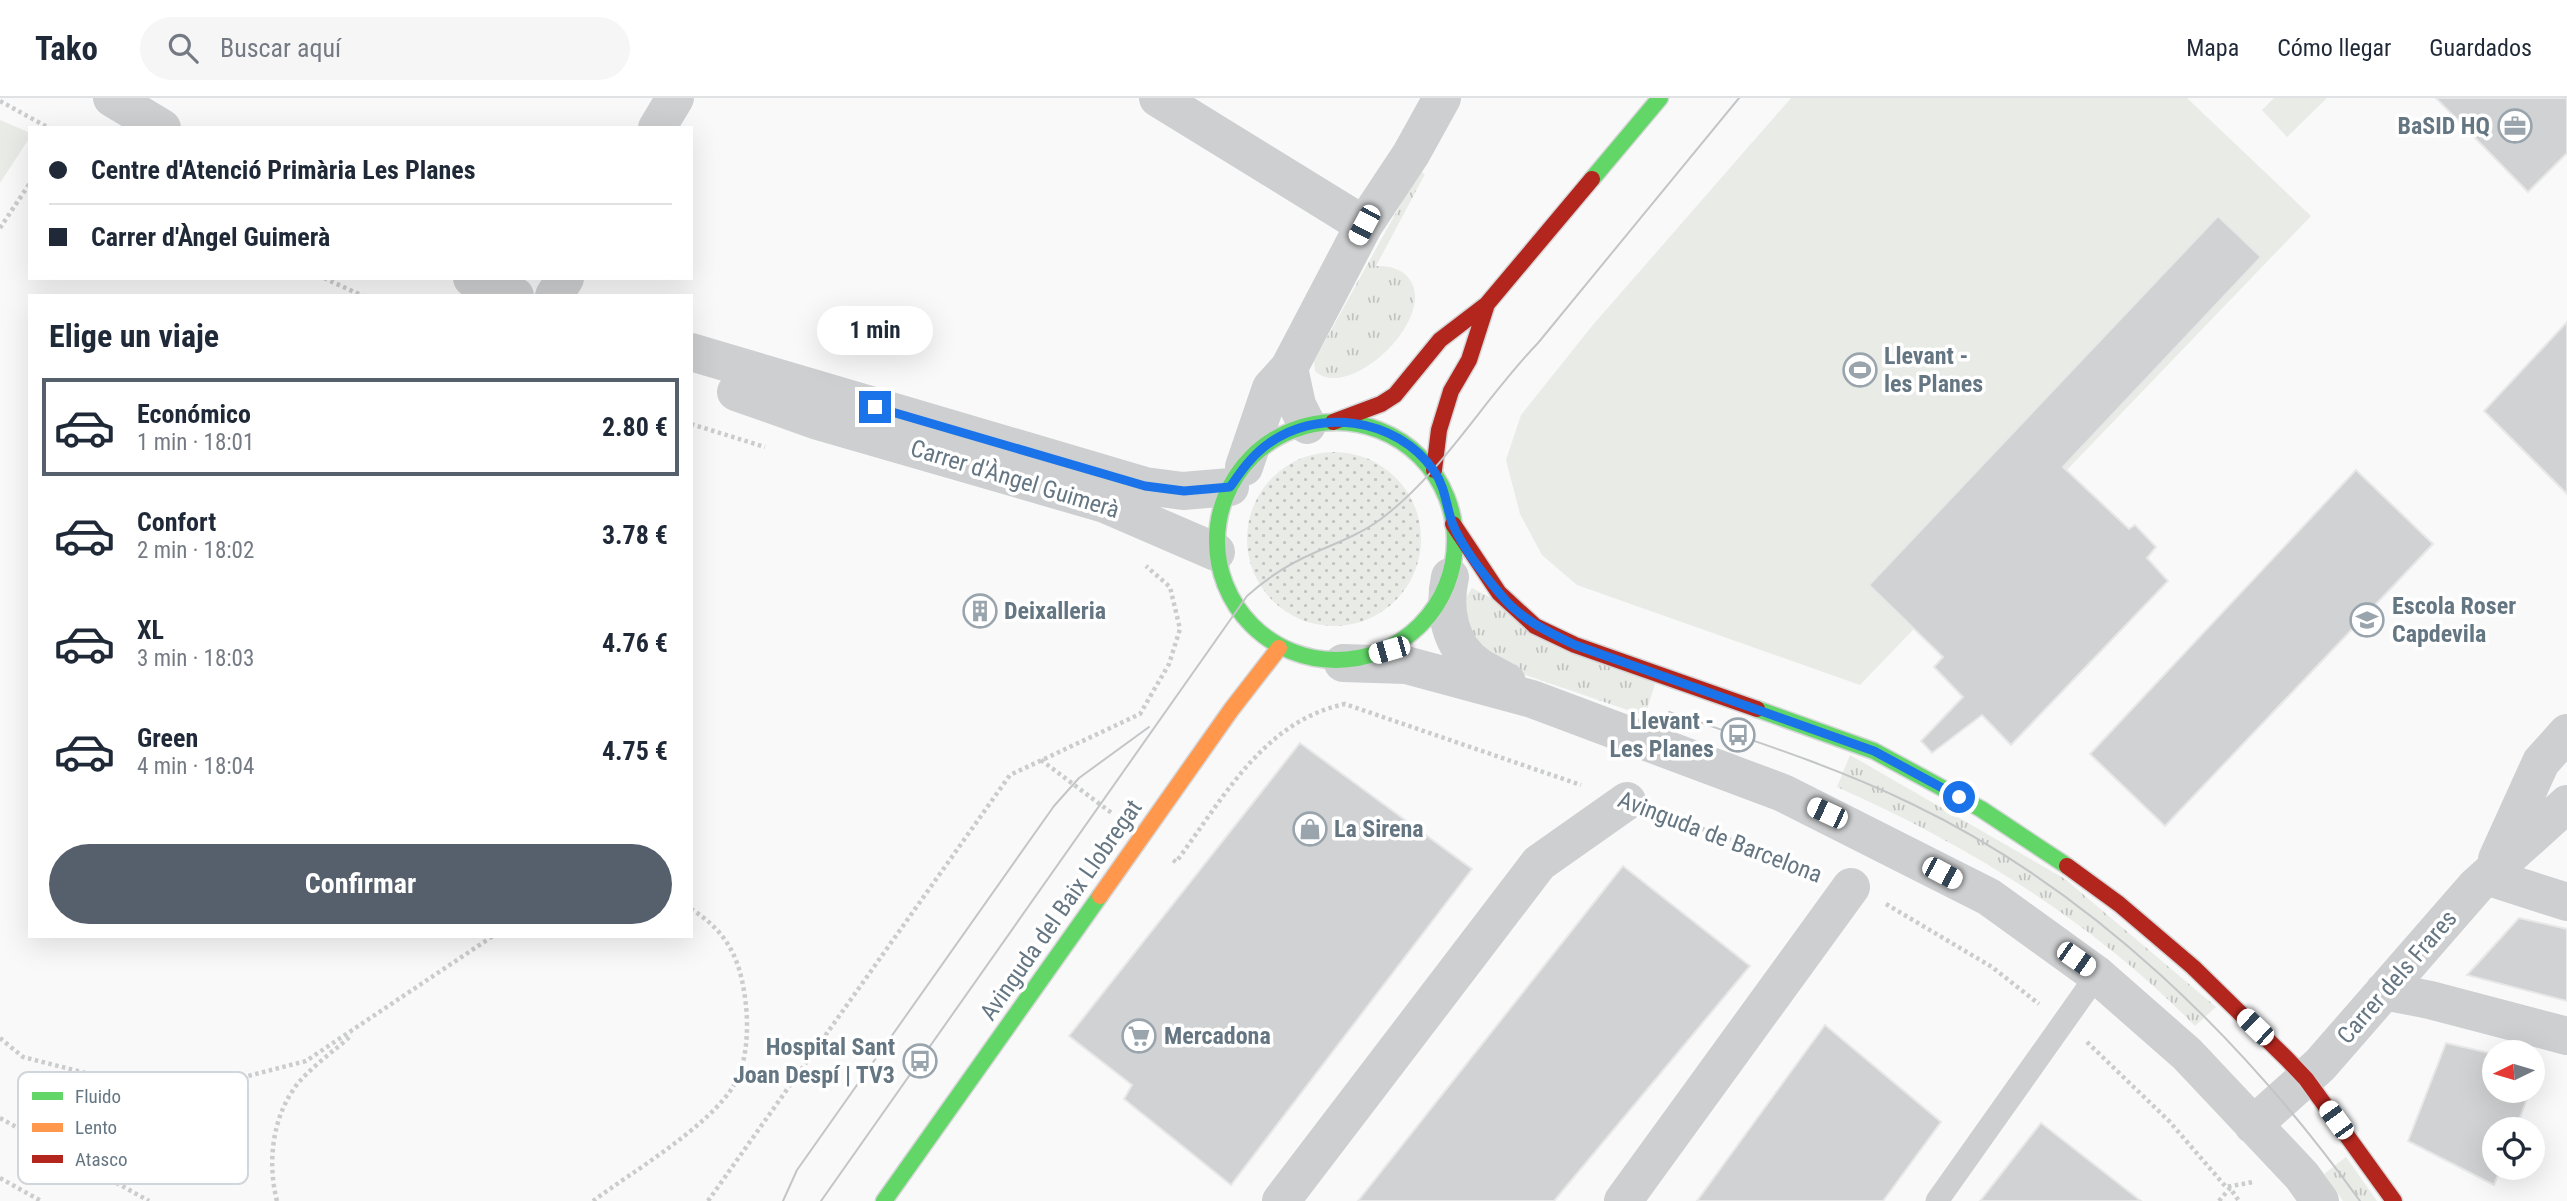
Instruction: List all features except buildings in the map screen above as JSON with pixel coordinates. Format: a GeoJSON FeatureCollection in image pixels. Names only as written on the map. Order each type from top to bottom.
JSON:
{"type":"FeatureCollection","features":[{"type":"Feature","properties":{"kind":"street"},"geometry":{"type":"LineString","coordinates":[[112,98],[159,126]]}},
{"type":"Feature","properties":{"kind":"street"},"geometry":{"type":"LineString","coordinates":[[658,126],[675,98]]}},
{"type":"Feature","properties":{"kind":"street"},"geometry":{"type":"LineString","coordinates":[[1158,98],[1364,225]]}},
{"type":"Feature","properties":{"kind":"street"},"geometry":{"type":"LineString","coordinates":[[1441,98],[1411,154],[1364,225],[1289,368],[1271,388],[1237,477],[1219,511],[1216,552],[1224,581],[1237,606],[1256,630],[1279,648],[1317,662],[1406,665],[1532,699],[1783,793],[1989,897],[2098,975],[2187,1054],[2302,1176],[2319,1201]]}},
{"type":"Feature","properties":{"kind":"street"},"geometry":{"type":"LineString","coordinates":[[1237,477],[1264,447],[1320,423],[1381,404],[1395,395],[1440,340],[1488,304],[1660,98]]}},
{"type":"Feature","properties":{"kind":"street"},"geometry":{"type":"LineString","coordinates":[[477,280],[510,294]]}},
{"type":"Feature","properties":{"kind":"street"},"geometry":{"type":"LineString","coordinates":[[1434,470],[1440,430],[1451,391],[1469,360],[1488,304]]}},
{"type":"Feature","properties":{"kind":"street","name":"Carrer d'Àngel Guimerà"},"geometry":{"type":"LineString","coordinates":[[693,353],[1145,486],[1184,491],[1237,477]]}},
{"type":"Feature","properties":{"kind":"street"},"geometry":{"type":"LineString","coordinates":[[1289,368],[1297,405],[1320,423],[1362,424],[1387,432],[1412,446],[1434,470],[1447,496],[1453,524],[1450,578],[1445,602],[1450,624],[1460,647],[1480,668],[1532,699]]}},
{"type":"Feature","properties":{"kind":"street","name":"Carrer d'Àngel Guimerà"},"geometry":{"type":"LineString","coordinates":[[693,376],[818,421],[1105,504],[1216,552]]}},
{"type":"Feature","properties":{"kind":"street"},"geometry":{"type":"LineString","coordinates":[[1453,524],[1476,564],[1503,599],[1535,625],[1575,645],[1874,751],[1981,809],[2047,851],[2119,904],[2193,967],[2306,1079],[2394,1201]]}},
{"type":"Feature","properties":{"kind":"street"},"geometry":{"type":"LineString","coordinates":[[1342,663],[1389,650],[1418,628],[1427,620],[1450,578]]}},
{"type":"Feature","properties":{"kind":"street","name":"Avinguda del Baix Llobregat"},"geometry":{"type":"LineString","coordinates":[[884,1201],[1142,836],[1279,648]]}},
{"type":"Feature","properties":{"kind":"street","name":"Carrer dels Frares"},"geometry":{"type":"LineString","coordinates":[[2488,877],[2541,762],[2567,733]]}},
{"type":"Feature","properties":{"kind":"street"},"geometry":{"type":"LineString","coordinates":[[1281,1201],[1539,863],[1627,802]]}},
{"type":"Feature","properties":{"kind":"street","name":"Carrer dels Frares"},"geometry":{"type":"LineString","coordinates":[[2253,1125],[2306,1079],[2476,886],[2567,804]]}},
{"type":"Feature","properties":{"kind":"street"},"geometry":{"type":"LineString","coordinates":[[2488,877],[2567,902]]}},
{"type":"Feature","properties":{"kind":"street"},"geometry":{"type":"LineString","coordinates":[[1623,1201],[1851,887]]}},
{"type":"Feature","properties":{"kind":"street"},"geometry":{"type":"LineString","coordinates":[[2384,991],[2430,1000],[2567,1036]]}},
{"type":"Feature","properties":{"kind":"lane"},"geometry":{"type":"LineString","coordinates":[[1937,1201],[2098,975]]}},
{"type":"Feature","properties":{"kind":"path"},"geometry":{"type":"LineString","coordinates":[[0,101],[45,126]]}},
{"type":"Feature","properties":{"kind":"path"},"geometry":{"type":"LineString","coordinates":[[0,228],[28,186]]}},
{"type":"Feature","properties":{"kind":"path"},"geometry":{"type":"LineString","coordinates":[[328,280],[359,294]]}},
{"type":"Feature","properties":{"kind":"path"},"geometry":{"type":"LineString","coordinates":[[708,1201],[1010,775],[1140,714],[1169,664],[1180,629],[1170,587],[1140,560]]}},
{"type":"Feature","properties":{"kind":"path","name":"Avinguda de Barcelona"},"geometry":{"type":"LineString","coordinates":[[1168,856],[1176,862],[1270,740],[1291,724],[1323,709],[1345,704],[1731,838],[1851,887],[1933,930],[1992,967],[2065,1024],[2160,1113],[2239,1201]]}},
{"type":"Feature","properties":{"kind":"path"},"geometry":{"type":"LineString","coordinates":[[1041,760],[1142,836]]}},
{"type":"Feature","properties":{"kind":"path"},"geometry":{"type":"LineString","coordinates":[[593,1201],[707,1116],[734,1084],[744,1050],[748,1012],[742,975],[724,934],[693,911]]}},
{"type":"Feature","properties":{"kind":"path"},"geometry":{"type":"LineString","coordinates":[[248,1076],[306,1061],[490,938]]}},
{"type":"Feature","properties":{"kind":"path"},"geometry":{"type":"LineString","coordinates":[[277,1201],[271,1179],[273,1146],[281,1114],[299,1083],[363,1025]]}},
{"type":"Feature","properties":{"kind":"path"},"geometry":{"type":"LineString","coordinates":[[0,1038],[23,1057],[82,1072]]}},
{"type":"Feature","properties":{"kind":"path"},"geometry":{"type":"LineString","coordinates":[[0,1118],[18,1128]]}},
{"type":"Feature","properties":{"kind":"path"},"geometry":{"type":"LineString","coordinates":[[0,1178],[41,1201]]}},
{"type":"Feature","properties":{"kind":"path"},"geometry":{"type":"LineString","coordinates":[[2219,1201],[2230,1188],[2246,1182]]}},
{"type":"Feature","properties":{"kind":"path"},"geometry":{"type":"LineString","coordinates":[[118,1184],[149,1201]]}},
{"type":"Feature","properties":{"kind":"green space","name":"Llevant - les Planes"},"geometry":{"type":"Polygon","coordinates":[[[1791,98],[2187,98],[2311,216],[1860,685],[1577,585],[1542,555],[1520,514],[1506,460],[1521,415],[1592,326],[1791,98]]]}},
{"type":"Feature","properties":{"kind":"green space"},"geometry":{"type":"Polygon","coordinates":[[[2274,98],[2327,98],[2287,137],[2262,110],[2274,98]]]}},
{"type":"Feature","properties":{"kind":"green space"},"geometry":{"type":"Polygon","coordinates":[[[0,120],[28,132],[28,140],[0,183],[0,120]]]}},
{"type":"Feature","properties":{"kind":"green space"},"geometry":{"type":"Polygon","coordinates":[[[1419,171],[1425,174],[1376,266],[1403,272],[1414,291],[1413,311],[1403,331],[1388,350],[1369,365],[1349,375],[1331,378],[1315,371],[1314,361],[1419,171]]]}},
{"type":"Feature","properties":{"kind":"green space"},"geometry":{"type":"Polygon","coordinates":[[[1334,452],[1367,459],[1396,477],[1414,506],[1421,539],[1414,572],[1396,601],[1367,619],[1334,626],[1301,619],[1272,601],[1254,572],[1247,539],[1254,506],[1272,477],[1301,459],[1334,452]]]}},
{"type":"Feature","properties":{"kind":"green space"},"geometry":{"type":"Polygon","coordinates":[[[1472,588],[1655,684],[1645,716],[1514,671],[1489,659],[1467,623],[1466,598],[1472,588]]]}},
{"type":"Feature","properties":{"kind":"green space"},"geometry":{"type":"Polygon","coordinates":[[[1850,755],[2065,879],[2216,1007],[2195,1026],[2115,953],[2028,890],[1935,835],[1837,787],[1850,755]]]}},
{"type":"Feature","properties":{"kind":"green space"},"geometry":{"type":"Polygon","coordinates":[[[2346,1157],[2377,1201],[2343,1201],[2324,1174],[2346,1157]]]}},
{"type":"Feature","properties":{"kind":"tram line"},"geometry":{"type":"LineString","coordinates":[[821,1201],[1247,596],[1270,577],[1304,557],[1357,534],[1404,500],[1444,457],[1739,98]]}},
{"type":"Feature","properties":{"kind":"tram line"},"geometry":{"type":"LineString","coordinates":[[1669,712],[1792,754],[1883,790],[1978,839],[2042,880],[2103,925],[2215,1028],[2267,1083],[2360,1201]]}},
{"type":"Feature","properties":{"kind":"tram line"},"geometry":{"type":"LineString","coordinates":[[783,1201],[797,1170],[1054,806],[1079,778],[1149,727]]}},
{"type":"Feature","properties":{"kind":"traffic: fast"},"geometry":{"type":"LineString","coordinates":[[1592,179],[1660,98]]}},
{"type":"Feature","properties":{"kind":"traffic: fast"},"geometry":{"type":"LineString","coordinates":[[1324,422],[1348,422],[1371,427],[1392,436],[1412,449],[1428,465],[1450,506],[1455,541],[1453,564],[1446,587],[1428,617],[1412,633],[1371,655],[1348,660],[1324,660],[1301,655],[1280,646],[1260,633],[1244,617],[1222,576],[1217,553],[1217,529],[1222,506],[1231,485],[1244,465],[1260,449],[1301,427],[1324,422]]}},
{"type":"Feature","properties":{"kind":"traffic: fast"},"geometry":{"type":"LineString","coordinates":[[1757,709],[1874,751],[1981,809],[2067,866]]}},
{"type":"Feature","properties":{"kind":"traffic: fast"},"geometry":{"type":"LineString","coordinates":[[884,1201],[1100,896]]}},
{"type":"Feature","properties":{"kind":"traffic: slow"},"geometry":{"type":"LineString","coordinates":[[1100,896],[1231,710],[1279,648]]}},
{"type":"Feature","properties":{"kind":"traffic: jam"},"geometry":{"type":"LineString","coordinates":[[1333,422],[1381,404],[1395,395],[1440,340],[1487,304],[1592,179]]}},
{"type":"Feature","properties":{"kind":"traffic: jam"},"geometry":{"type":"LineString","coordinates":[[1434,470],[1439,430],[1451,391],[1469,360],[1487,304]]}},
{"type":"Feature","properties":{"kind":"traffic: jam"},"geometry":{"type":"LineString","coordinates":[[1453,524],[1499,593],[1535,626],[1575,645],[1757,709]]}},
{"type":"Feature","properties":{"kind":"traffic: jam"},"geometry":{"type":"LineString","coordinates":[[2067,866],[2119,904],[2193,967],[2287,1059],[2306,1079],[2394,1201]]}},
{"type":"Feature","properties":{"kind":"place","name":"BaSID HQ"},"geometry":{"type":"Point","coordinates":[2515,126]}},
{"type":"Feature","properties":{"kind":"place","name":"Llevant - les Planes"},"geometry":{"type":"Point","coordinates":[1860,370]}},
{"type":"Feature","properties":{"kind":"place","name":"Deixalleria"},"geometry":{"type":"Point","coordinates":[980,611]}},
{"type":"Feature","properties":{"kind":"place","name":"Escola Roser Capdevila"},"geometry":{"type":"Point","coordinates":[2367,620]}},
{"type":"Feature","properties":{"kind":"place","name":"Llevant - Les Planes"},"geometry":{"type":"Point","coordinates":[1738,735]}},
{"type":"Feature","properties":{"kind":"place","name":"La Sirena"},"geometry":{"type":"Point","coordinates":[1310,829]}},
{"type":"Feature","properties":{"kind":"place","name":"Mercadona"},"geometry":{"type":"Point","coordinates":[1139,1036]}},
{"type":"Feature","properties":{"kind":"place","name":"Hospital Sant Joan Despí | TV3"},"geometry":{"type":"Point","coordinates":[920,1061]}},
{"type":"Feature","properties":{"kind":"route"},"geometry":{"type":"LineString","coordinates":[[875,407],[1145,486],[1184,491],[1230,487],[1244,467],[1264,447],[1284,434],[1307,425],[1333,422],[1362,424],[1387,432],[1412,446],[1434,470],[1447,496],[1453,524],[1476,564],[1503,599],[1535,625],[1575,645],[1874,751],[1959,797]]}}]}
